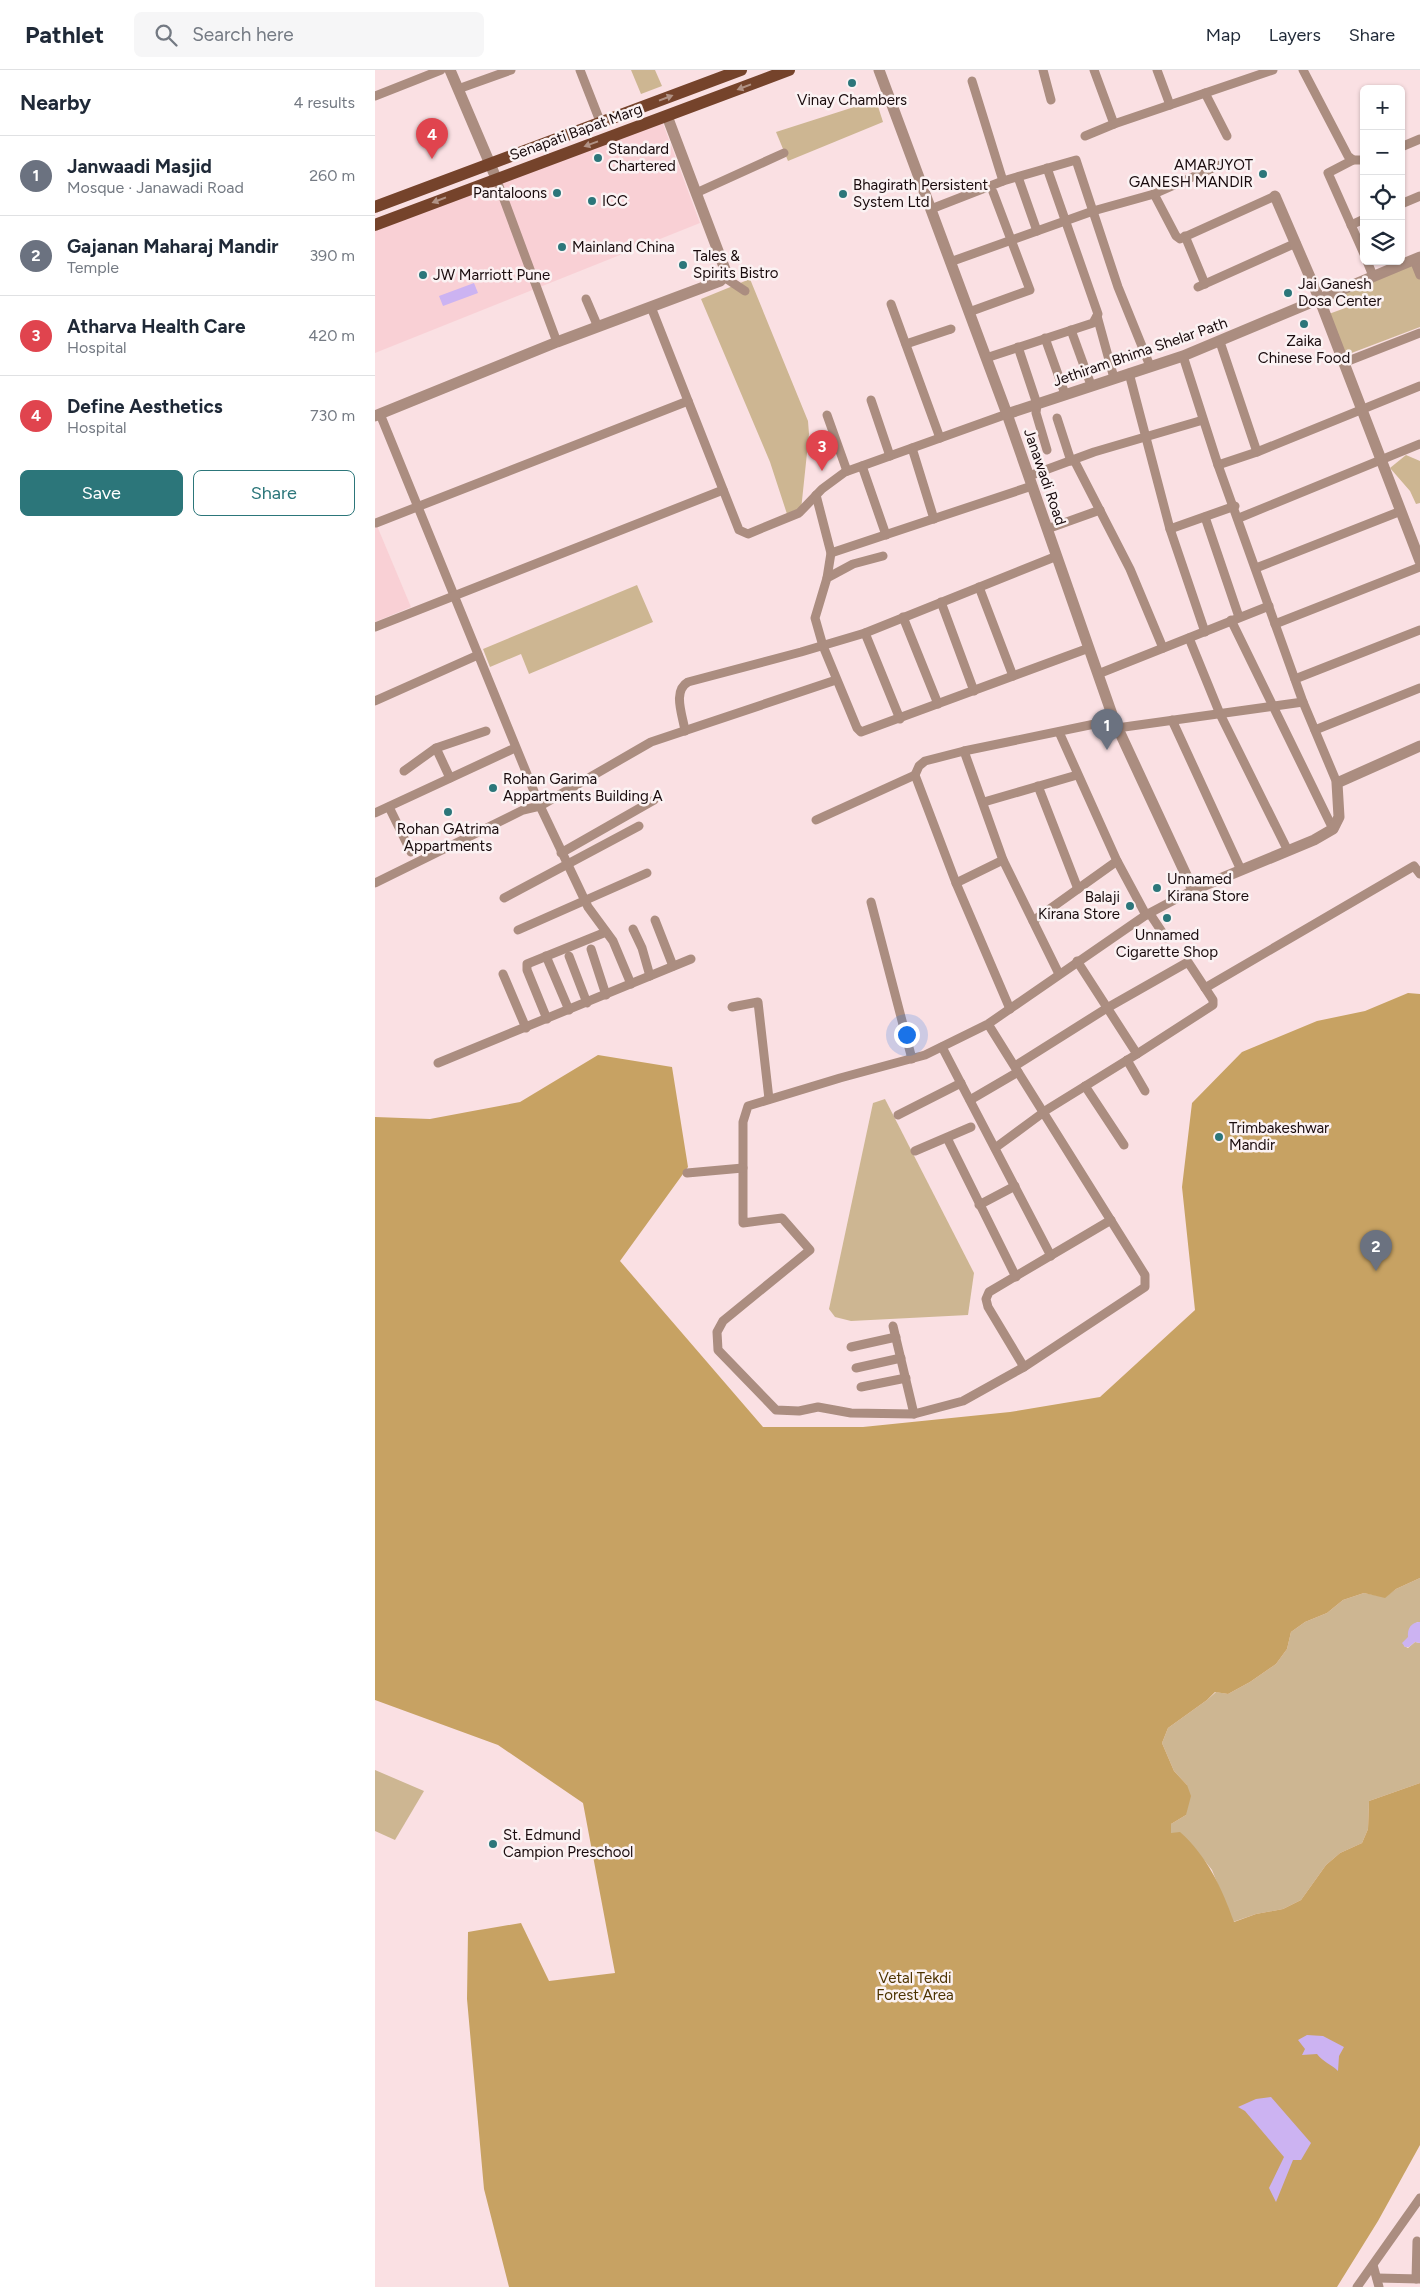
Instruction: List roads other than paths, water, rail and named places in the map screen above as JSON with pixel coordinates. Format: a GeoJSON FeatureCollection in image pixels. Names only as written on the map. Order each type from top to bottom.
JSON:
{"type":"FeatureCollection","features":[{"type":"Feature","properties":{"kind":"main road","name":"Senapati Bapat Marg"},"geometry":{"type":"LineString","coordinates":[[375,207],[741,70]]}},
{"type":"Feature","properties":{"kind":"main road","name":"Senapati Bapat Marg"},"geometry":{"type":"LineString","coordinates":[[375,225],[496,178],[789,70]]}},
{"type":"Feature","properties":{"kind":"street"},"geometry":{"type":"LineString","coordinates":[[375,96],[441,70]]}},
{"type":"Feature","properties":{"kind":"street"},"geometry":{"type":"LineString","coordinates":[[450,70],[496,178],[557,342]]}},
{"type":"Feature","properties":{"kind":"street"},"geometry":{"type":"LineString","coordinates":[[459,89],[511,70]]}},
{"type":"Feature","properties":{"kind":"street"},"geometry":{"type":"LineString","coordinates":[[581,70],[599,116]]}},
{"type":"Feature","properties":{"kind":"street","name":"Janawadi Road"},"geometry":{"type":"LineString","coordinates":[[879,70],[1007,414],[1115,724],[1193,890]]}},
{"type":"Feature","properties":{"kind":"street"},"geometry":{"type":"LineString","coordinates":[[1043,70],[1051,100]]}},
{"type":"Feature","properties":{"kind":"street"},"geometry":{"type":"LineString","coordinates":[[1094,70],[1114,124]]}},
{"type":"Feature","properties":{"kind":"street"},"geometry":{"type":"LineString","coordinates":[[1157,70],[1170,105]]}},
{"type":"Feature","properties":{"kind":"street"},"geometry":{"type":"LineString","coordinates":[[1085,136],[1114,124],[1273,70]]}},
{"type":"Feature","properties":{"kind":"street"},"geometry":{"type":"LineString","coordinates":[[1303,70],[1348,156],[1353,160]]}},
{"type":"Feature","properties":{"kind":"street"},"geometry":{"type":"LineString","coordinates":[[971,81],[1003,181]]}},
{"type":"Feature","properties":{"kind":"street"},"geometry":{"type":"LineString","coordinates":[[1205,93],[1227,136]]}},
{"type":"Feature","properties":{"kind":"street"},"geometry":{"type":"LineString","coordinates":[[631,984],[613,941],[585,900],[540,806],[378,415],[557,342],[720,281],[724,277],[726,272],[667,116]]}},
{"type":"Feature","properties":{"kind":"street"},"geometry":{"type":"LineString","coordinates":[[1405,145],[1420,139]]}},
{"type":"Feature","properties":{"kind":"street"},"geometry":{"type":"LineString","coordinates":[[696,193],[784,152]]}},
{"type":"Feature","properties":{"kind":"street"},"geometry":{"type":"LineString","coordinates":[[931,209],[1003,181],[1077,160],[1117,287],[1150,366]]}},
{"type":"Feature","properties":{"kind":"street"},"geometry":{"type":"LineString","coordinates":[[1360,160],[1353,160],[1328,173],[1360,245]]}},
{"type":"Feature","properties":{"kind":"street"},"geometry":{"type":"LineString","coordinates":[[950,262],[1093,211],[1154,194],[1220,165]]}},
{"type":"Feature","properties":{"kind":"street"},"geometry":{"type":"LineString","coordinates":[[1047,168],[1097,316],[1114,378]]}},
{"type":"Feature","properties":{"kind":"street"},"geometry":{"type":"LineString","coordinates":[[1018,177],[1037,231]]}},
{"type":"Feature","properties":{"kind":"street"},"geometry":{"type":"LineString","coordinates":[[969,312],[1030,290],[993,192]]}},
{"type":"Feature","properties":{"kind":"street"},"geometry":{"type":"LineString","coordinates":[[1154,194],[1175,236],[1180,238],[1275,196],[1319,298],[1420,561]]}},
{"type":"Feature","properties":{"kind":"street"},"geometry":{"type":"LineString","coordinates":[[1405,202],[1420,196]]}},
{"type":"Feature","properties":{"kind":"street"},"geometry":{"type":"LineString","coordinates":[[1351,225],[1362,220]]}},
{"type":"Feature","properties":{"kind":"street"},"geometry":{"type":"LineString","coordinates":[[1185,236],[1202,285],[1296,243]]}},
{"type":"Feature","properties":{"kind":"street"},"geometry":{"type":"LineString","coordinates":[[1417,258],[1420,275]]}},
{"type":"Feature","properties":{"kind":"street","name":"Jethiram Bhima Shelar Path"},"geometry":{"type":"LineString","coordinates":[[1007,414],[1129,372],[1183,356],[1417,258]]}},
{"type":"Feature","properties":{"kind":"street"},"geometry":{"type":"LineString","coordinates":[[1369,265],[1373,276]]}},
{"type":"Feature","properties":{"kind":"street"},"geometry":{"type":"LineString","coordinates":[[724,277],[745,291]]}},
{"type":"Feature","properties":{"kind":"street"},"geometry":{"type":"LineString","coordinates":[[586,299],[598,327]]}},
{"type":"Feature","properties":{"kind":"street"},"geometry":{"type":"LineString","coordinates":[[891,304],[940,438]]}},
{"type":"Feature","properties":{"kind":"street"},"geometry":{"type":"LineString","coordinates":[[651,307],[739,530],[749,534],[799,513],[816,495],[847,471],[1007,414]]}},
{"type":"Feature","properties":{"kind":"street"},"geometry":{"type":"LineString","coordinates":[[986,358],[1093,323],[1097,316]]}},
{"type":"Feature","properties":{"kind":"street"},"geometry":{"type":"LineString","coordinates":[[906,344],[951,329]]}},
{"type":"Feature","properties":{"kind":"street"},"geometry":{"type":"LineString","coordinates":[[1071,330],[1091,385]]}},
{"type":"Feature","properties":{"kind":"street"},"geometry":{"type":"LineString","coordinates":[[1343,363],[1420,333]]}},
{"type":"Feature","properties":{"kind":"street"},"geometry":{"type":"LineString","coordinates":[[1045,338],[1065,394]]}},
{"type":"Feature","properties":{"kind":"street"},"geometry":{"type":"LineString","coordinates":[[1219,342],[1257,452]]}},
{"type":"Feature","properties":{"kind":"street"},"geometry":{"type":"LineString","coordinates":[[1018,347],[1037,404],[1036,413],[1047,450]]}},
{"type":"Feature","properties":{"kind":"street"},"geometry":{"type":"LineString","coordinates":[[988,1024],[1145,1275],[1145,1288],[1024,1367],[963,1401],[914,1414],[851,1413],[818,1407],[799,1411],[777,1410],[718,1350],[717,1332],[723,1320],[810,1250],[782,1218],[743,1223],[743,1122],[746,1110],[753,1104],[769,1099],[925,1056],[988,1024],[1148,914],[1193,890],[1314,840],[1333,830],[1339,817],[1337,783],[1303,702],[1203,420],[1183,356]]}},
{"type":"Feature","properties":{"kind":"street"},"geometry":{"type":"LineString","coordinates":[[1129,372],[1170,529],[1205,632]]}},
{"type":"Feature","properties":{"kind":"street"},"geometry":{"type":"LineString","coordinates":[[1219,465],[1257,452],[1420,386]]}},
{"type":"Feature","properties":{"kind":"street"},"geometry":{"type":"LineString","coordinates":[[376,523],[688,400]]}},
{"type":"Feature","properties":{"kind":"street"},"geometry":{"type":"LineString","coordinates":[[871,400],[890,456]]}},
{"type":"Feature","properties":{"kind":"street"},"geometry":{"type":"LineString","coordinates":[[827,415],[847,471]]}},
{"type":"Feature","properties":{"kind":"street"},"geometry":{"type":"LineString","coordinates":[[1057,418],[1073,460],[1129,569],[1163,648]]}},
{"type":"Feature","properties":{"kind":"street"},"geometry":{"type":"LineString","coordinates":[[831,553],[934,520],[1031,481],[1073,460],[1203,420]]}},
{"type":"Feature","properties":{"kind":"street"},"geometry":{"type":"LineString","coordinates":[[1239,518],[1420,444]]}},
{"type":"Feature","properties":{"kind":"street"},"geometry":{"type":"LineString","coordinates":[[912,448],[934,520]]}},
{"type":"Feature","properties":{"kind":"street"},"geometry":{"type":"LineString","coordinates":[[862,466],[886,536]]}},
{"type":"Feature","properties":{"kind":"street"},"geometry":{"type":"LineString","coordinates":[[375,627],[723,490]]}},
{"type":"Feature","properties":{"kind":"street"},"geometry":{"type":"LineString","coordinates":[[816,495],[831,553],[827,578],[815,618],[836,680],[857,728],[861,732],[1089,648]]}},
{"type":"Feature","properties":{"kind":"street"},"geometry":{"type":"LineString","coordinates":[[1170,529],[1235,506]]}},
{"type":"Feature","properties":{"kind":"street"},"geometry":{"type":"LineString","coordinates":[[1047,529],[1100,510]]}},
{"type":"Feature","properties":{"kind":"street"},"geometry":{"type":"LineString","coordinates":[[1256,568],[1401,511]]}},
{"type":"Feature","properties":{"kind":"street"},"geometry":{"type":"LineString","coordinates":[[1205,517],[1235,618],[1272,705],[1333,830]]}},
{"type":"Feature","properties":{"kind":"street"},"geometry":{"type":"LineString","coordinates":[[827,578],[853,564],[883,556]]}},
{"type":"Feature","properties":{"kind":"street"},"geometry":{"type":"LineString","coordinates":[[685,731],[679,694],[684,684],[823,646],[865,632],[1057,556]]}},
{"type":"Feature","properties":{"kind":"street"},"geometry":{"type":"LineString","coordinates":[[1275,624],[1420,566]]}},
{"type":"Feature","properties":{"kind":"street"},"geometry":{"type":"LineString","coordinates":[[979,587],[1013,676]]}},
{"type":"Feature","properties":{"kind":"street"},"geometry":{"type":"LineString","coordinates":[[941,602],[974,691]]}},
{"type":"Feature","properties":{"kind":"street"},"geometry":{"type":"LineString","coordinates":[[1098,674],[1269,606]]}},
{"type":"Feature","properties":{"kind":"street"},"geometry":{"type":"LineString","coordinates":[[903,617],[938,704]]}},
{"type":"Feature","properties":{"kind":"street"},"geometry":{"type":"LineString","coordinates":[[1295,679],[1420,630]]}},
{"type":"Feature","properties":{"kind":"street"},"geometry":{"type":"LineString","coordinates":[[865,632],[900,719]]}},
{"type":"Feature","properties":{"kind":"street"},"geometry":{"type":"LineString","coordinates":[[1189,638],[1220,714],[1288,851]]}},
{"type":"Feature","properties":{"kind":"street"},"geometry":{"type":"LineString","coordinates":[[375,701],[478,656]]}},
{"type":"Feature","properties":{"kind":"street"},"geometry":{"type":"LineString","coordinates":[[375,883],[523,810],[540,806],[651,742],[836,680]]}},
{"type":"Feature","properties":{"kind":"street"},"geometry":{"type":"LineString","coordinates":[[1315,730],[1420,688]]}},
{"type":"Feature","properties":{"kind":"street"},"geometry":{"type":"LineString","coordinates":[[816,820],[915,774],[919,766],[925,761],[964,751],[1059,732],[1115,724],[1220,714],[1303,702]]}},
{"type":"Feature","properties":{"kind":"street"},"geometry":{"type":"LineString","coordinates":[[1171,720],[1241,870]]}},
{"type":"Feature","properties":{"kind":"street"},"geometry":{"type":"LineString","coordinates":[[404,771],[436,748],[486,731]]}},
{"type":"Feature","properties":{"kind":"street"},"geometry":{"type":"LineString","coordinates":[[1059,732],[1117,861],[1148,914],[1167,938]]}},
{"type":"Feature","properties":{"kind":"street"},"geometry":{"type":"LineString","coordinates":[[1337,783],[1420,746]]}},
{"type":"Feature","properties":{"kind":"street"},"geometry":{"type":"LineString","coordinates":[[436,748],[450,778]]}},
{"type":"Feature","properties":{"kind":"street"},"geometry":{"type":"LineString","coordinates":[[375,813],[515,748]]}},
{"type":"Feature","properties":{"kind":"street"},"geometry":{"type":"LineString","coordinates":[[964,751],[984,802],[1003,860],[1059,974]]}},
{"type":"Feature","properties":{"kind":"street"},"geometry":{"type":"LineString","coordinates":[[915,774],[956,883],[1010,1009]]}},
{"type":"Feature","properties":{"kind":"street"},"geometry":{"type":"LineString","coordinates":[[984,802],[1077,775]]}},
{"type":"Feature","properties":{"kind":"street"},"geometry":{"type":"LineString","coordinates":[[1038,786],[1078,889]]}},
{"type":"Feature","properties":{"kind":"street"},"geometry":{"type":"LineString","coordinates":[[561,853],[654,800]]}},
{"type":"Feature","properties":{"kind":"street"},"geometry":{"type":"LineString","coordinates":[[389,807],[411,852]]}},
{"type":"Feature","properties":{"kind":"street"},"geometry":{"type":"LineString","coordinates":[[504,898],[639,826]]}},
{"type":"Feature","properties":{"kind":"street"},"geometry":{"type":"LineString","coordinates":[[956,883],[1003,860]]}},
{"type":"Feature","properties":{"kind":"street"},"geometry":{"type":"LineString","coordinates":[[1033,921],[1117,861]]}},
{"type":"Feature","properties":{"kind":"street"},"geometry":{"type":"LineString","coordinates":[[1205,988],[1417,864],[1420,874]]}},
{"type":"Feature","properties":{"kind":"street"},"geometry":{"type":"LineString","coordinates":[[518,930],[647,872]]}},
{"type":"Feature","properties":{"kind":"street"},"geometry":{"type":"LineString","coordinates":[[871,902],[912,1059]]}},
{"type":"Feature","properties":{"kind":"street"},"geometry":{"type":"LineString","coordinates":[[655,920],[673,966]]}},
{"type":"Feature","properties":{"kind":"street"},"geometry":{"type":"LineString","coordinates":[[633,929],[642,948],[650,976]]}},
{"type":"Feature","properties":{"kind":"street"},"geometry":{"type":"LineString","coordinates":[[547,1019],[526,968],[529,962],[606,932]]}},
{"type":"Feature","properties":{"kind":"street"},"geometry":{"type":"LineString","coordinates":[[591,949],[606,995]]}},
{"type":"Feature","properties":{"kind":"street"},"geometry":{"type":"LineString","coordinates":[[546,956],[569,1010]]}},
{"type":"Feature","properties":{"kind":"street"},"geometry":{"type":"LineString","coordinates":[[569,956],[587,1003]]}},
{"type":"Feature","properties":{"kind":"street"},"geometry":{"type":"LineString","coordinates":[[438,1063],[691,959]]}},
{"type":"Feature","properties":{"kind":"street"},"geometry":{"type":"LineString","coordinates":[[1077,961],[1137,1054]]}},
{"type":"Feature","properties":{"kind":"street"},"geometry":{"type":"LineString","coordinates":[[970,1100],[1107,1008],[1187,962],[1213,1000],[1213,1005],[1043,1113],[995,1148]]}},
{"type":"Feature","properties":{"kind":"street"},"geometry":{"type":"LineString","coordinates":[[503,974],[526,1028]]}},
{"type":"Feature","properties":{"kind":"street"},"geometry":{"type":"LineString","coordinates":[[732,1007],[758,1002],[769,1099]]}},
{"type":"Feature","properties":{"kind":"street"},"geometry":{"type":"LineString","coordinates":[[943,1047],[1051,1256]]}},
{"type":"Feature","properties":{"kind":"street"},"geometry":{"type":"LineString","coordinates":[[1127,1060],[1145,1091]]}},
{"type":"Feature","properties":{"kind":"street"},"geometry":{"type":"LineString","coordinates":[[898,1115],[961,1082]]}},
{"type":"Feature","properties":{"kind":"street"},"geometry":{"type":"LineString","coordinates":[[1085,1086],[1124,1145]]}},
{"type":"Feature","properties":{"kind":"street"},"geometry":{"type":"LineString","coordinates":[[915,1152],[971,1127]]}},
{"type":"Feature","properties":{"kind":"street"},"geometry":{"type":"LineString","coordinates":[[947,1138],[1016,1277]]}},
{"type":"Feature","properties":{"kind":"street"},"geometry":{"type":"LineString","coordinates":[[687,1173],[743,1168]]}},
{"type":"Feature","properties":{"kind":"street"},"geometry":{"type":"LineString","coordinates":[[979,1205],[1015,1186]]}},
{"type":"Feature","properties":{"kind":"street"},"geometry":{"type":"LineString","coordinates":[[1024,1367],[988,1307],[986,1299],[989,1292],[994,1287],[1016,1277],[1111,1220]]}},
{"type":"Feature","properties":{"kind":"street"},"geometry":{"type":"LineString","coordinates":[[893,1326],[914,1414]]}},
{"type":"Feature","properties":{"kind":"street"},"geometry":{"type":"LineString","coordinates":[[851,1347],[896,1337]]}},
{"type":"Feature","properties":{"kind":"street"},"geometry":{"type":"LineString","coordinates":[[856,1368],[901,1358]]}},
{"type":"Feature","properties":{"kind":"street"},"geometry":{"type":"LineString","coordinates":[[861,1387],[905,1378]]}},
{"type":"Feature","properties":{"kind":"street"},"geometry":{"type":"LineString","coordinates":[[1357,2287],[1420,2198]]}},
{"type":"Feature","properties":{"kind":"street"},"geometry":{"type":"LineString","coordinates":[[1373,2265],[1378,2283],[1418,2279],[1417,2241]]}},
{"type":"Feature","properties":{"kind":"place","name":"Vinay Chambers"},"geometry":{"type":"Point","coordinates":[852,83]}},
{"type":"Feature","properties":{"kind":"place","name":"Standard Chartered"},"geometry":{"type":"Point","coordinates":[598,158]}},
{"type":"Feature","properties":{"kind":"place","name":"Define Aesthetics"},"geometry":{"type":"Point","coordinates":[432,159]}},
{"type":"Feature","properties":{"kind":"place","name":"AMARJYOT GANESH MANDIR"},"geometry":{"type":"Point","coordinates":[1263,174]}},
{"type":"Feature","properties":{"kind":"place","name":"Pantaloons"},"geometry":{"type":"Point","coordinates":[557,193]}},
{"type":"Feature","properties":{"kind":"place","name":"Bhagirath Persistent System Ltd"},"geometry":{"type":"Point","coordinates":[843,194]}},
{"type":"Feature","properties":{"kind":"place","name":"ICC"},"geometry":{"type":"Point","coordinates":[592,201]}},
{"type":"Feature","properties":{"kind":"place","name":"Mainland China"},"geometry":{"type":"Point","coordinates":[562,247]}},
{"type":"Feature","properties":{"kind":"place","name":"Tales & Spirits Bistro"},"geometry":{"type":"Point","coordinates":[683,265]}},
{"type":"Feature","properties":{"kind":"place","name":"JW Marriott Pune"},"geometry":{"type":"Point","coordinates":[423,275]}},
{"type":"Feature","properties":{"kind":"place","name":"Jai Ganesh Dosa Center"},"geometry":{"type":"Point","coordinates":[1288,293]}},
{"type":"Feature","properties":{"kind":"place","name":"Zaika Chinese Food"},"geometry":{"type":"Point","coordinates":[1304,324]}},
{"type":"Feature","properties":{"kind":"place","name":"Atharva Health Care"},"geometry":{"type":"Point","coordinates":[822,471]}},
{"type":"Feature","properties":{"kind":"place","name":"Janwaadi Masjid"},"geometry":{"type":"Point","coordinates":[1107,750]}},
{"type":"Feature","properties":{"kind":"place","name":"Rohan Garima Appartments Building A"},"geometry":{"type":"Point","coordinates":[493,788]}},
{"type":"Feature","properties":{"kind":"place","name":"Rohan GAtrima Appartments"},"geometry":{"type":"Point","coordinates":[448,812]}},
{"type":"Feature","properties":{"kind":"place","name":"Unnamed Kirana Store"},"geometry":{"type":"Point","coordinates":[1157,888]}},
{"type":"Feature","properties":{"kind":"place","name":"Balaji Kirana Store"},"geometry":{"type":"Point","coordinates":[1130,906]}},
{"type":"Feature","properties":{"kind":"place","name":"Unnamed Cigarette Shop"},"geometry":{"type":"Point","coordinates":[1167,918]}},
{"type":"Feature","properties":{"kind":"place","name":"Trimbakeshwar Mandir"},"geometry":{"type":"Point","coordinates":[1219,1137]}},
{"type":"Feature","properties":{"kind":"place","name":"Gajanan Maharaj Mandir"},"geometry":{"type":"Point","coordinates":[1376,1271]}},
{"type":"Feature","properties":{"kind":"place","name":"St. Edmund Campion Preschool"},"geometry":{"type":"Point","coordinates":[493,1844]}},
{"type":"Feature","properties":{"kind":"park label","name":"Vetal Tekdi Forest Area"},"geometry":{"type":"Point","coordinates":[915,1986]}}]}
